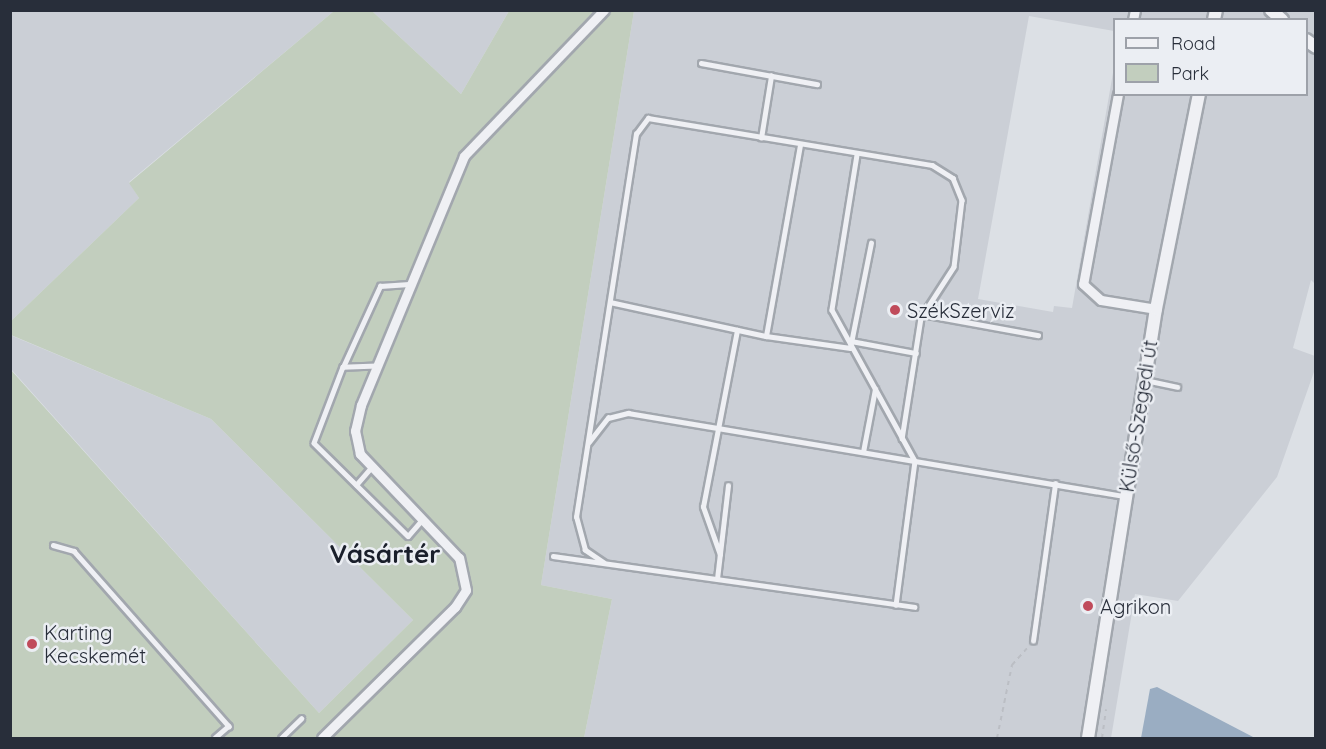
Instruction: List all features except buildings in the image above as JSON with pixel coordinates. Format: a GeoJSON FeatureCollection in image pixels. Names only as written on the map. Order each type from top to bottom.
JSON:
{"type":"FeatureCollection","features":[{"type":"Feature","properties":{"kind":"street"},"geometry":{"type":"LineString","coordinates":[[322,738],[463,597],[465,569],[360,454],[355,431],[377,366],[409,284],[464,156],[604,10]]}},
{"type":"Feature","properties":{"kind":"street"},"geometry":{"type":"LineString","coordinates":[[1118,96],[1083,284],[1101,300],[1156,309]]}},
{"type":"Feature","properties":{"kind":"street","name":"Külső-Szegedi út"},"geometry":{"type":"LineString","coordinates":[[1088,738],[1156,309],[1199,96]]}},
{"type":"Feature","properties":{"kind":"lane"},"geometry":{"type":"LineString","coordinates":[[701,63],[817,84]]}},
{"type":"Feature","properties":{"kind":"lane"},"geometry":{"type":"LineString","coordinates":[[761,138],[771,76]]}},
{"type":"Feature","properties":{"kind":"lane"},"geometry":{"type":"LineString","coordinates":[[604,563],[585,549],[576,525],[636,134],[642,123],[661,116],[800,146],[932,165],[960,190],[954,267],[922,314],[903,439]]}},
{"type":"Feature","properties":{"kind":"lane"},"geometry":{"type":"LineString","coordinates":[[766,336],[800,146]]}},
{"type":"Feature","properties":{"kind":"lane"},"geometry":{"type":"LineString","coordinates":[[857,155],[832,309],[849,341],[850,348],[915,461],[896,605]]}},
{"type":"Feature","properties":{"kind":"lane"},"geometry":{"type":"LineString","coordinates":[[849,341],[871,243]]}},
{"type":"Feature","properties":{"kind":"lane"},"geometry":{"type":"LineString","coordinates":[[409,284],[380,286],[343,367],[314,443],[408,536],[422,520]]}},
{"type":"Feature","properties":{"kind":"lane"},"geometry":{"type":"LineString","coordinates":[[610,302],[766,336],[850,348]]}},
{"type":"Feature","properties":{"kind":"lane"},"geometry":{"type":"LineString","coordinates":[[922,314],[1038,335]]}},
{"type":"Feature","properties":{"kind":"lane"},"geometry":{"type":"LineString","coordinates":[[720,555],[703,507],[716,428],[738,330]]}},
{"type":"Feature","properties":{"kind":"lane"},"geometry":{"type":"LineString","coordinates":[[849,341],[916,353]]}},
{"type":"Feature","properties":{"kind":"lane"},"geometry":{"type":"LineString","coordinates":[[343,367],[377,366]]}},
{"type":"Feature","properties":{"kind":"lane"},"geometry":{"type":"LineString","coordinates":[[1144,380],[1177,387]]}},
{"type":"Feature","properties":{"kind":"lane"},"geometry":{"type":"LineString","coordinates":[[862,452],[875,389]]}},
{"type":"Feature","properties":{"kind":"lane"},"geometry":{"type":"LineString","coordinates":[[588,444],[603,423],[621,413],[1125,496]]}},
{"type":"Feature","properties":{"kind":"lane"},"geometry":{"type":"LineString","coordinates":[[356,485],[371,468]]}},
{"type":"Feature","properties":{"kind":"lane"},"geometry":{"type":"LineString","coordinates":[[1033,641],[1055,484]]}},
{"type":"Feature","properties":{"kind":"lane"},"geometry":{"type":"LineString","coordinates":[[717,579],[728,486]]}},
{"type":"Feature","properties":{"kind":"lane"},"geometry":{"type":"LineString","coordinates":[[53,545],[74,551],[229,726],[215,738]]}},
{"type":"Feature","properties":{"kind":"lane"},"geometry":{"type":"LineString","coordinates":[[553,556],[914,607]]}},
{"type":"Feature","properties":{"kind":"lane"},"geometry":{"type":"LineString","coordinates":[[281,738],[301,719]]}},
{"type":"Feature","properties":{"kind":"path"},"geometry":{"type":"LineString","coordinates":[[997,738],[1012,665],[1033,641]]}},
{"type":"Feature","properties":{"kind":"shaded area"},"geometry":{"type":"Polygon","coordinates":[[[11,11],[334,11],[129,182],[139,198],[11,321],[11,11]]]}},
{"type":"Feature","properties":{"kind":"shaded area"},"geometry":{"type":"Polygon","coordinates":[[[372,11],[509,11],[461,94],[372,11]]]}},
{"type":"Feature","properties":{"kind":"shaded area"},"geometry":{"type":"Polygon","coordinates":[[[634,11],[1315,11],[1315,284],[1311,280],[1293,348],[1315,356],[1315,369],[1277,477],[1178,601],[1135,594],[1111,738],[584,738],[612,599],[541,585],[634,11]],[[1029,16],[978,299],[1053,312],[1054,306],[1072,308],[1113,73],[1113,96],[1308,96],[1308,18],[1113,18],[1113,31],[1029,16]]]}},
{"type":"Feature","properties":{"kind":"shaded area"},"geometry":{"type":"Polygon","coordinates":[[[10,335],[211,419],[413,620],[319,713],[11,369],[10,335]]]}},
{"type":"Feature","properties":{"kind":"green space"},"geometry":{"type":"Polygon","coordinates":[[[334,11],[372,11],[461,94],[509,11],[634,11],[541,585],[612,599],[584,738],[11,738],[10,369],[319,713],[413,620],[211,419],[11,335],[11,321],[139,198],[129,183],[334,11]]]}},
{"type":"Feature","properties":{"kind":"water"},"geometry":{"type":"Polygon","coordinates":[[[1157,687],[1255,738],[1141,738],[1150,689],[1157,687]]]}},
{"type":"Feature","properties":{"kind":"place","name":"SzékSzerviz"},"geometry":{"type":"Point","coordinates":[895,310]}},
{"type":"Feature","properties":{"kind":"place","name":"Agrikon"},"geometry":{"type":"Point","coordinates":[1088,606]}},
{"type":"Feature","properties":{"kind":"place","name":"Karting Kecskemét"},"geometry":{"type":"Point","coordinates":[32,644]}},
{"type":"Feature","properties":{"kind":"district","name":"Vásártér"},"geometry":{"type":"Point","coordinates":[385,554]}}]}
